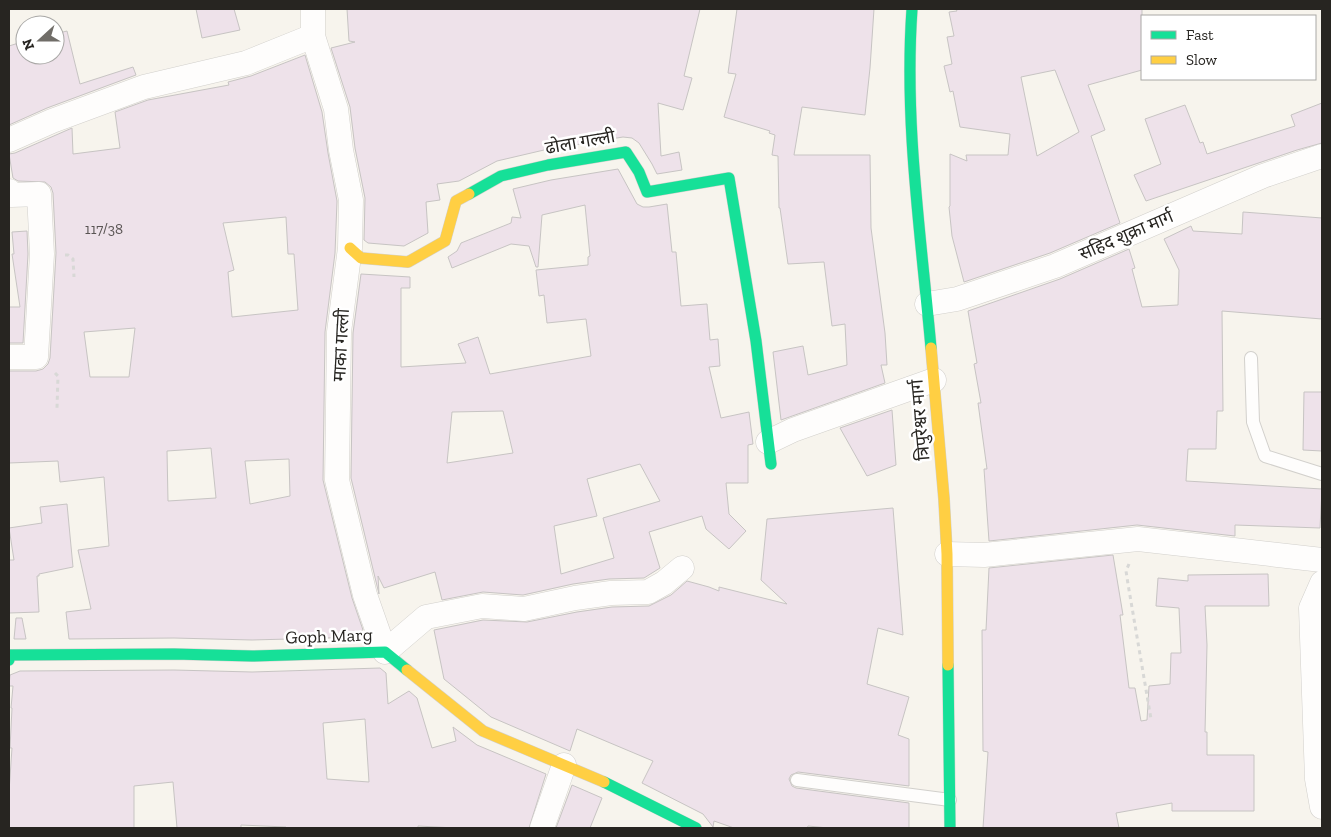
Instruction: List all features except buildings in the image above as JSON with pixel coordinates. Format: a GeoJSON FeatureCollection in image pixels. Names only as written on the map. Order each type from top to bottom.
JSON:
{"type":"FeatureCollection","features":[{"type":"Feature","properties":{"kind":"main road","name":"त्रिपुरेश्वर मार्ग"},"geometry":{"type":"LineString","coordinates":[[912,9],[909,54],[914,186],[934,380],[947,554],[950,828]]}},
{"type":"Feature","properties":{"kind":"main road","name":"ढोला गल्ली"},"geometry":{"type":"LineString","coordinates":[[350,248],[361,258],[408,262],[445,241],[456,201],[501,176],[548,165],[626,152],[639,172],[648,192],[729,178],[756,341],[770,453]]}},
{"type":"Feature","properties":{"kind":"main road","name":"Goph Marg"},"geometry":{"type":"LineString","coordinates":[[9,660],[9,655],[174,654],[252,656],[385,652],[483,731],[614,786],[696,828]]}},
{"type":"Feature","properties":{"kind":"street","name":"माका गल्ली"},"geometry":{"type":"LineString","coordinates":[[313,9],[313,36],[336,109],[350,200],[350,248],[339,332],[338,480],[365,594],[385,652]]}},
{"type":"Feature","properties":{"kind":"street"},"geometry":{"type":"LineString","coordinates":[[9,140],[52,121],[144,87],[246,63],[313,36]]}},
{"type":"Feature","properties":{"kind":"street","name":"सहिद शुक्रा मार्ग"},"geometry":{"type":"LineString","coordinates":[[927,304],[957,299],[1055,266],[1263,176],[1322,156]]}},
{"type":"Feature","properties":{"kind":"street"},"geometry":{"type":"LineString","coordinates":[[9,190],[10,195],[39,194],[42,254],[36,357],[9,357]]}},
{"type":"Feature","properties":{"kind":"street"},"geometry":{"type":"LineString","coordinates":[[770,453],[793,430],[934,380]]}},
{"type":"Feature","properties":{"kind":"street"},"geometry":{"type":"LineString","coordinates":[[947,554],[984,555],[1138,539],[1322,560]]}},
{"type":"Feature","properties":{"kind":"street"},"geometry":{"type":"LineString","coordinates":[[385,652],[426,617],[482,606],[524,609],[575,598],[611,593],[648,592],[664,583],[682,568]]}},
{"type":"Feature","properties":{"kind":"street"},"geometry":{"type":"LineString","coordinates":[[1322,584],[1311,608],[1322,807]]}},
{"type":"Feature","properties":{"kind":"street"},"geometry":{"type":"LineString","coordinates":[[542,828],[564,765]]}},
{"type":"Feature","properties":{"kind":"lane"},"geometry":{"type":"LineString","coordinates":[[1251,358],[1253,422],[1265,456],[1322,474]]}},
{"type":"Feature","properties":{"kind":"lane"},"geometry":{"type":"LineString","coordinates":[[797,780],[950,800]]}},
{"type":"Feature","properties":{"kind":"path"},"geometry":{"type":"LineString","coordinates":[[36,357],[58,376],[57,408]]}},
{"type":"Feature","properties":{"kind":"path"},"geometry":{"type":"LineString","coordinates":[[1138,539],[1126,571],[1151,719]]}},
{"type":"Feature","properties":{"kind":"traffic: fast"},"geometry":{"type":"LineString","coordinates":[[912,9],[910,52],[912,137],[918,221],[931,348]]}},
{"type":"Feature","properties":{"kind":"traffic: fast"},"geometry":{"type":"LineString","coordinates":[[469,194],[501,176],[548,165],[626,152],[639,172],[647,192],[729,178],[756,341],[771,464]]}},
{"type":"Feature","properties":{"kind":"traffic: fast"},"geometry":{"type":"LineString","coordinates":[[9,660],[9,655],[174,654],[252,656],[385,652],[407,670]]}},
{"type":"Feature","properties":{"kind":"traffic: fast"},"geometry":{"type":"LineString","coordinates":[[948,665],[950,828]]}},
{"type":"Feature","properties":{"kind":"traffic: fast"},"geometry":{"type":"LineString","coordinates":[[604,782],[696,828]]}},
{"type":"Feature","properties":{"kind":"traffic: slow"},"geometry":{"type":"LineString","coordinates":[[350,248],[361,258],[408,262],[445,241],[456,201],[469,194]]}},
{"type":"Feature","properties":{"kind":"traffic: slow"},"geometry":{"type":"LineString","coordinates":[[931,348],[947,554],[948,665]]}},
{"type":"Feature","properties":{"kind":"traffic: slow"},"geometry":{"type":"LineString","coordinates":[[407,670],[483,731],[604,782]]}}]}
